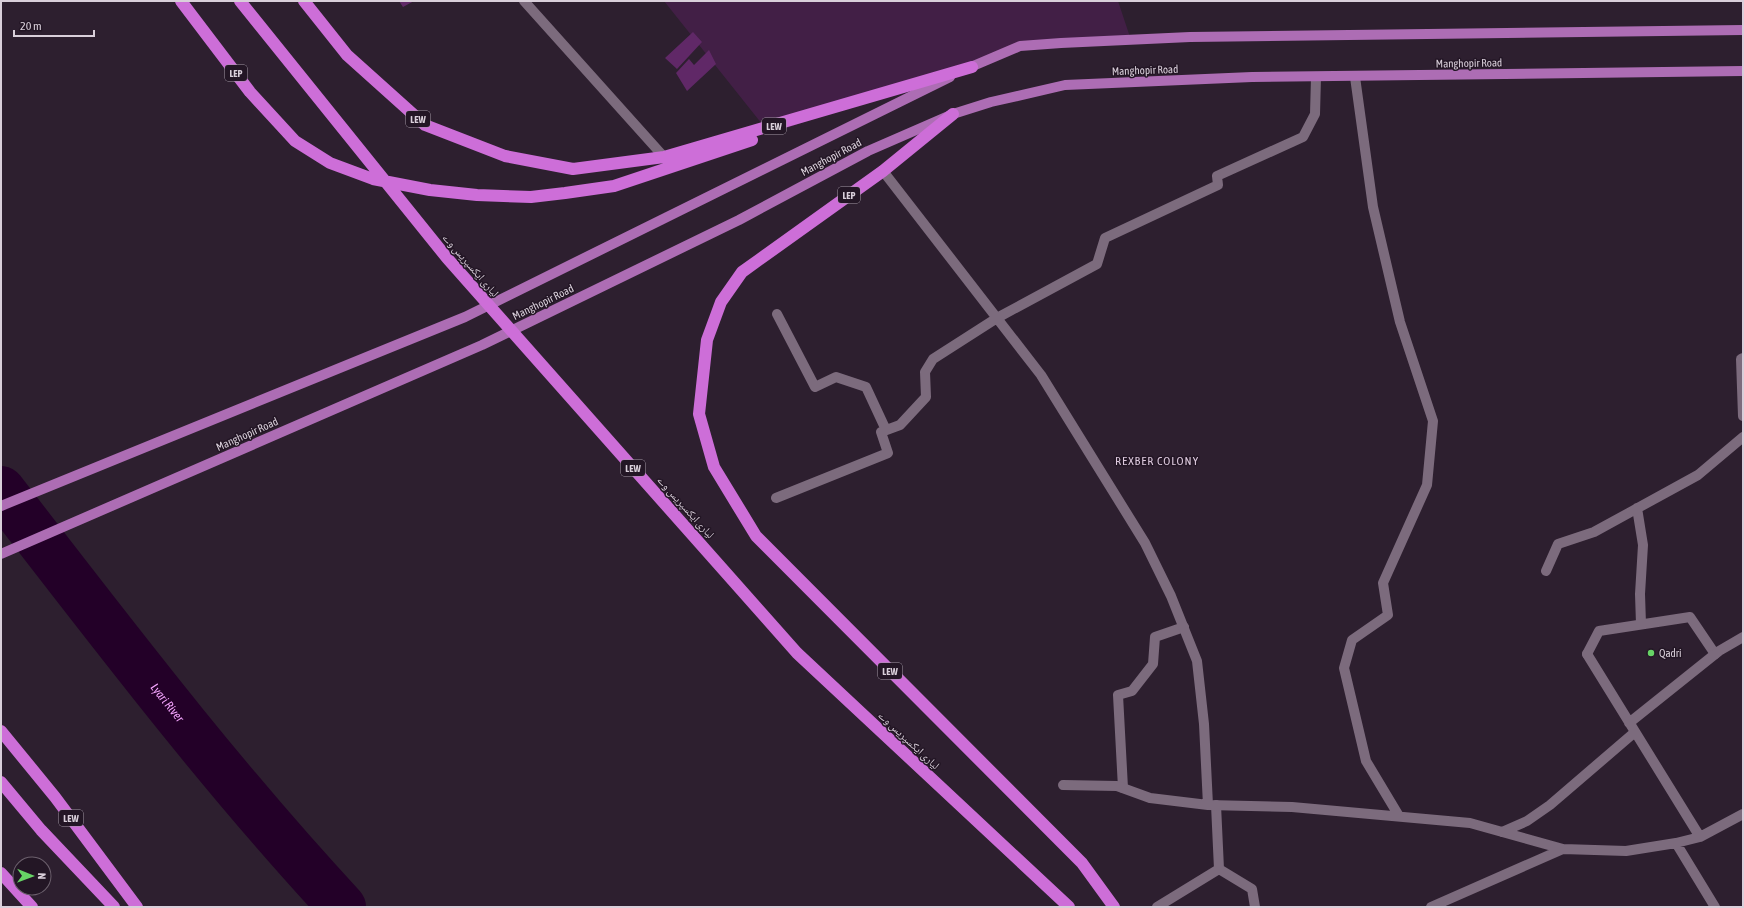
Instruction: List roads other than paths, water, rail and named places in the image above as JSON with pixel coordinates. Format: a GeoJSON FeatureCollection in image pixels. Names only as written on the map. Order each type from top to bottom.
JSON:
{"type":"FeatureCollection","features":[{"type":"Feature","properties":{"kind":"highway","name":"LEP"},"geometry":{"type":"LineString","coordinates":[[181,1],[250,92],[295,141]]}},
{"type":"Feature","properties":{"kind":"highway","name":"لیاری ایکسپریس وے"},"geometry":{"type":"LineString","coordinates":[[240,1],[447,258],[797,653],[1066,904]]}},
{"type":"Feature","properties":{"kind":"highway","name":"LEW"},"geometry":{"type":"LineString","coordinates":[[304,1],[347,55],[425,125],[505,156],[573,169],[664,157],[811,116],[972,67]]}},
{"type":"Feature","properties":{"kind":"highway","name":"LEP"},"geometry":{"type":"LineString","coordinates":[[742,272],[883,171],[953,114]]}},
{"type":"Feature","properties":{"kind":"highway","name":"LEW"},"geometry":{"type":"LineString","coordinates":[[295,141],[330,163],[373,179],[430,190],[478,195],[531,197],[614,186],[770,134],[811,116]]}},
{"type":"Feature","properties":{"kind":"highway","name":"LEW"},"geometry":{"type":"LineString","coordinates":[[742,272],[721,302],[707,340],[700,414],[714,467],[756,536],[1082,862],[1114,907]]}},
{"type":"Feature","properties":{"kind":"highway","name":"LEW"},"geometry":{"type":"LineString","coordinates":[[1,731],[55,797],[137,907]]}},
{"type":"Feature","properties":{"kind":"highway","name":"LEW"},"geometry":{"type":"LineString","coordinates":[[1,782],[42,830],[114,907]]}},
{"type":"Feature","properties":{"kind":"highway"},"geometry":{"type":"LineString","coordinates":[[1,873],[32,907]]}},
{"type":"Feature","properties":{"kind":"main road","name":"Manghopir Road"},"geometry":{"type":"LineString","coordinates":[[1,506],[465,317],[972,67],[1020,46],[1190,37],[1743,30]]}},
{"type":"Feature","properties":{"kind":"main road","name":"Manghopir Road"},"geometry":{"type":"LineString","coordinates":[[1,554],[482,345],[739,220],[868,151],[953,114],[991,102],[1065,85],[1252,77],[1355,77],[1743,71]]}},
{"type":"Feature","properties":{"kind":"street"},"geometry":{"type":"LineString","coordinates":[[524,1],[664,157]]}},
{"type":"Feature","properties":{"kind":"street"},"geometry":{"type":"LineString","coordinates":[[776,498],[888,453],[881,432],[900,425],[926,397],[925,372],[932,358],[997,318],[1097,264],[1105,238],[1218,185],[1217,176],[1303,137],[1314,114],[1316,77]]}},
{"type":"Feature","properties":{"kind":"street"},"geometry":{"type":"LineString","coordinates":[[1355,77],[1374,207],[1400,322],[1433,421],[1427,485],[1383,583],[1388,615],[1352,640],[1344,668],[1366,761],[1399,816]]}},
{"type":"Feature","properties":{"kind":"street"},"geometry":{"type":"LineString","coordinates":[[883,171],[1041,376],[1145,543],[1171,596],[1197,661],[1219,869]]}},
{"type":"Feature","properties":{"kind":"street"},"geometry":{"type":"LineString","coordinates":[[777,314],[815,387],[836,377],[866,387],[886,430]]}},
{"type":"Feature","properties":{"kind":"street"},"geometry":{"type":"LineString","coordinates":[[1743,358],[1741,359],[1743,416]]}},
{"type":"Feature","properties":{"kind":"street"},"geometry":{"type":"LineString","coordinates":[[1546,571],[1558,544],[1594,532],[1698,475],[1743,437]]}},
{"type":"Feature","properties":{"kind":"street"},"geometry":{"type":"LineString","coordinates":[[1637,508],[1643,545],[1640,594],[1641,624]]}},
{"type":"Feature","properties":{"kind":"street"},"geometry":{"type":"LineString","coordinates":[[1700,837],[1587,654],[1599,631],[1690,617],[1715,654]]}},
{"type":"Feature","properties":{"kind":"street"},"geometry":{"type":"LineString","coordinates":[[1123,788],[1118,694],[1132,691],[1154,664],[1155,637],[1184,627]]}},
{"type":"Feature","properties":{"kind":"street"},"geometry":{"type":"LineString","coordinates":[[1629,723],[1715,654],[1743,637]]}},
{"type":"Feature","properties":{"kind":"street"},"geometry":{"type":"LineString","coordinates":[[1502,832],[1527,821],[1550,805],[1635,732]]}},
{"type":"Feature","properties":{"kind":"street"},"geometry":{"type":"LineString","coordinates":[[1063,785],[1118,786],[1150,798],[1212,805],[1292,807],[1470,823],[1563,849],[1626,851],[1676,843],[1700,837],[1743,814]]}},
{"type":"Feature","properties":{"kind":"street"},"geometry":{"type":"LineString","coordinates":[[1676,843],[1715,907]]}},
{"type":"Feature","properties":{"kind":"street"},"geometry":{"type":"LineString","coordinates":[[1431,907],[1563,849]]}},
{"type":"Feature","properties":{"kind":"street"},"geometry":{"type":"LineString","coordinates":[[1157,907],[1219,869]]}},
{"type":"Feature","properties":{"kind":"street"},"geometry":{"type":"LineString","coordinates":[[1219,869],[1252,890],[1255,907]]}},
{"type":"Feature","properties":{"kind":"waterway","name":"Lyari River"},"geometry":{"type":"LineString","coordinates":[[1,490],[125,650],[209,755],[342,907]]}},
{"type":"Feature","properties":{"kind":"place","name":"Qadri"},"geometry":{"type":"Point","coordinates":[1651,653]}},
{"type":"Feature","properties":{"kind":"district","name":"REXBER COLONY"},"geometry":{"type":"Point","coordinates":[1157,461]}}]}
